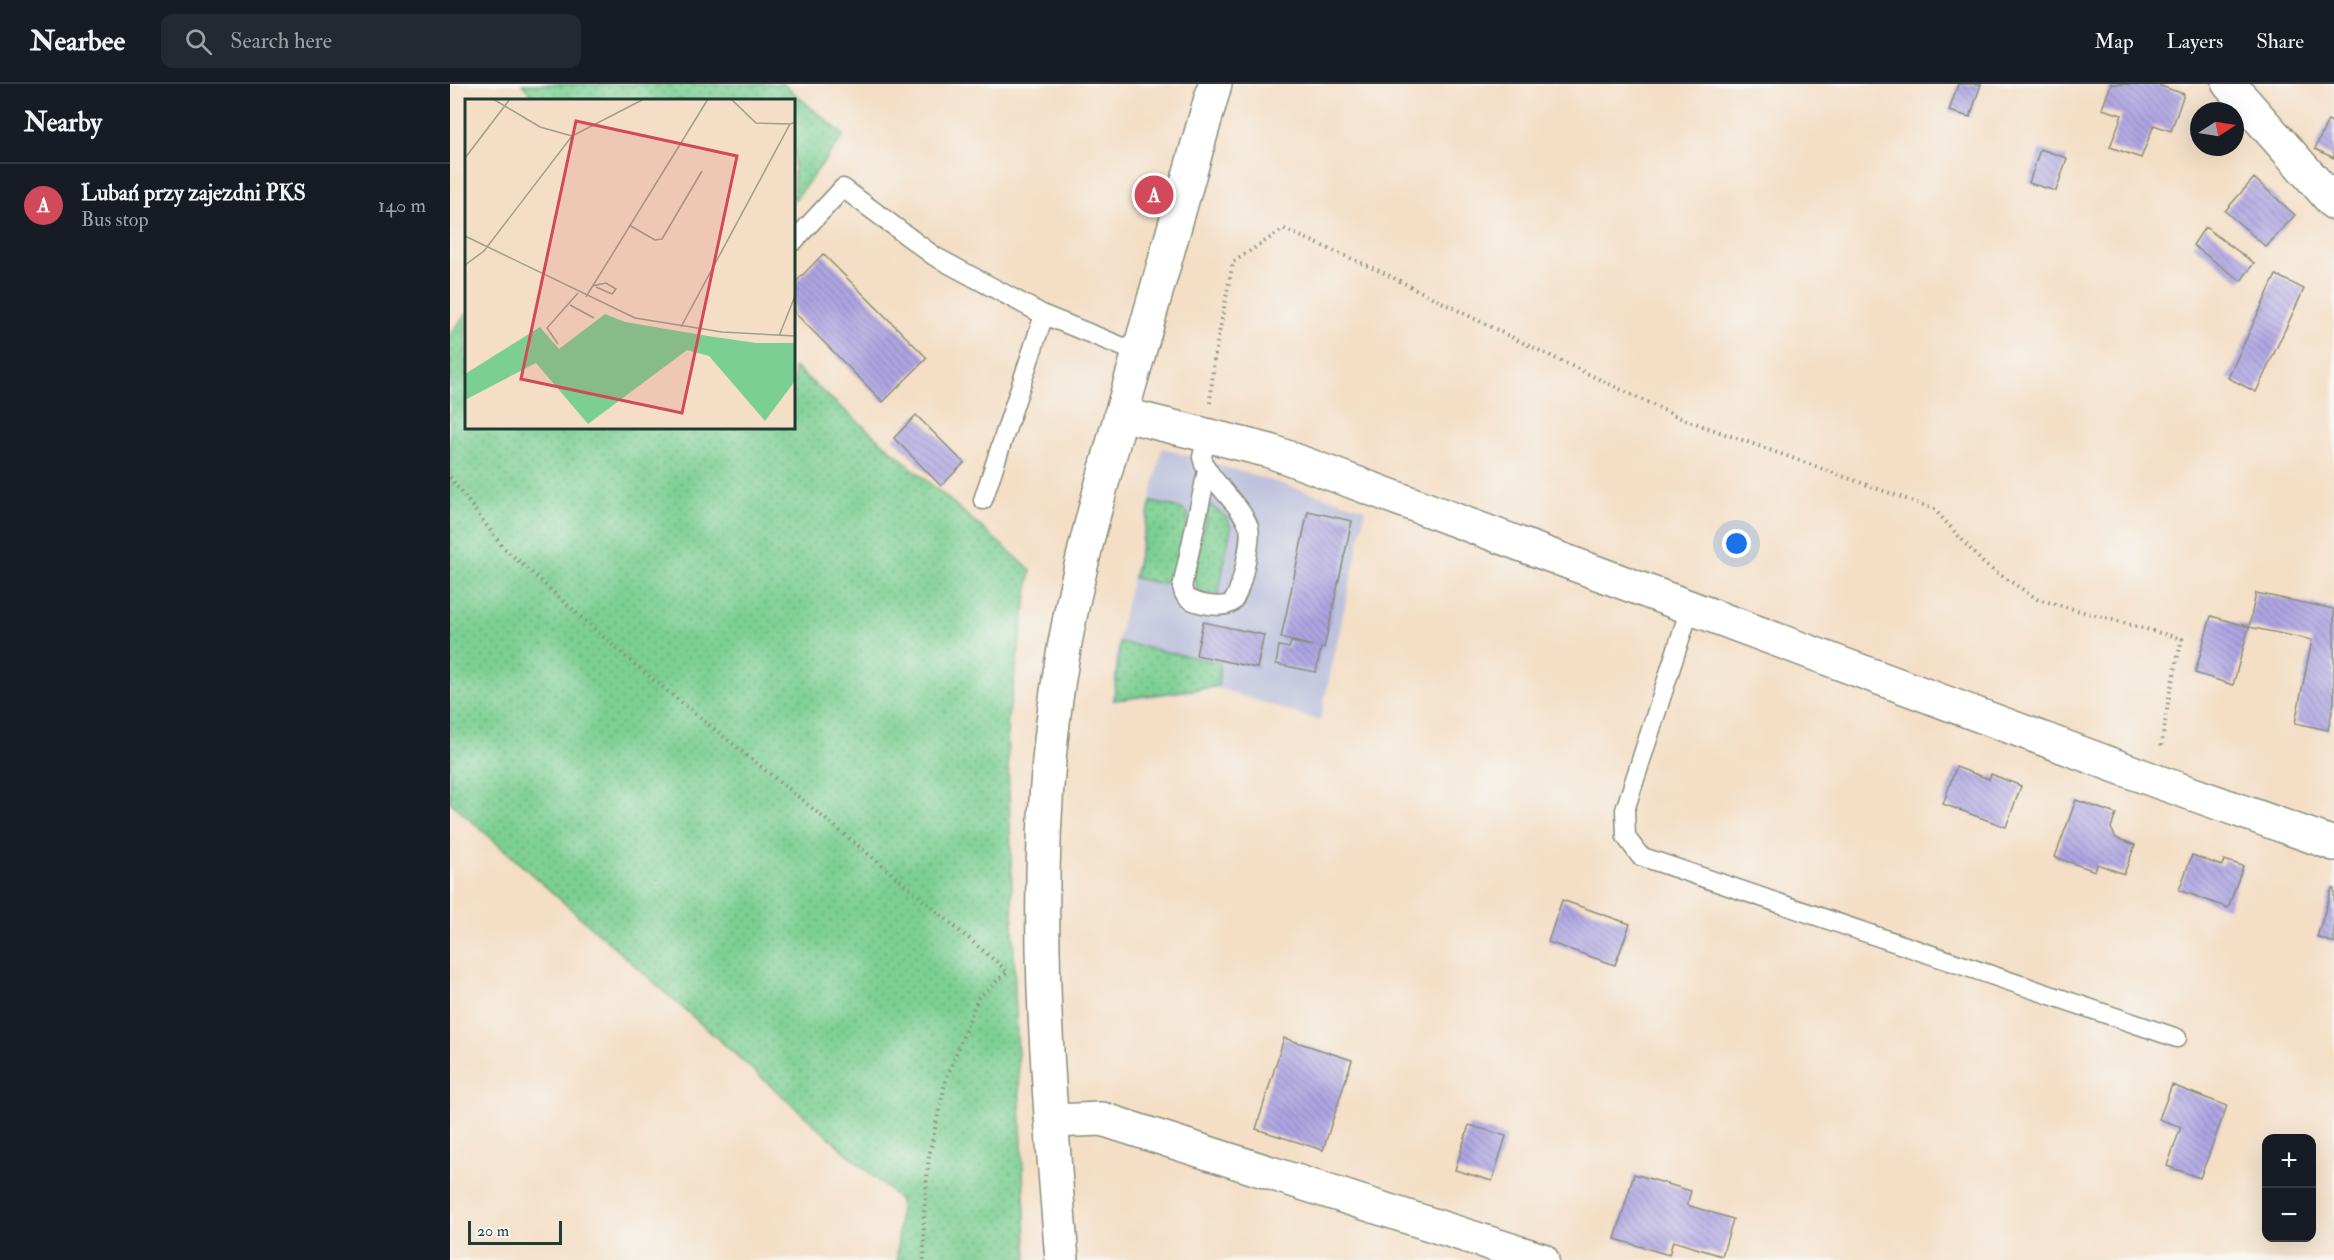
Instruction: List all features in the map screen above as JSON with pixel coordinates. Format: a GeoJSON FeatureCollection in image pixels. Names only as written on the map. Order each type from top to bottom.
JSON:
{"type":"FeatureCollection","features":[{"type":"Feature","properties":{"kind":"street"},"geometry":{"type":"LineString","coordinates":[[1062,1260],[1043,968],[1042,876],[1052,730],[1071,608],[1093,515],[1215,84]]}},
{"type":"Feature","properties":{"kind":"street"},"geometry":{"type":"LineString","coordinates":[[2229,84],[2334,203]]}},
{"type":"Feature","properties":{"kind":"street"},"geometry":{"type":"LineString","coordinates":[[1121,414],[1270,451],[2156,781],[2334,844]]}},
{"type":"Feature","properties":{"kind":"street"},"geometry":{"type":"LineString","coordinates":[[1052,1121],[1102,1119],[1542,1260]]}},
{"type":"Feature","properties":{"kind":"lane"},"geometry":{"type":"LineString","coordinates":[[795,240],[843,188],[934,256],[1044,315],[1138,353]]}},
{"type":"Feature","properties":{"kind":"lane"},"geometry":{"type":"LineString","coordinates":[[983,500],[1044,315]]}},
{"type":"Feature","properties":{"kind":"lane"},"geometry":{"type":"LineString","coordinates":[[1207,436],[1202,457],[1208,471],[1243,516],[1249,529],[1239,588],[1233,602],[1222,607],[1190,600],[1185,596],[1182,587],[1208,471]]}},
{"type":"Feature","properties":{"kind":"lane"},"geometry":{"type":"LineString","coordinates":[[1690,608],[1625,810],[1626,837],[1640,856],[2177,1038]]}},
{"type":"Feature","properties":{"kind":"path"},"geometry":{"type":"LineString","coordinates":[[1207,436],[1214,359],[1233,262],[1284,229],[1384,273],[1678,417],[1934,509],[1984,564],[2037,598],[2182,639],[2170,691],[2156,781]]}},
{"type":"Feature","properties":{"kind":"path"},"geometry":{"type":"LineString","coordinates":[[450,477],[502,546],[628,659],[882,865],[1007,971]]}},
{"type":"Feature","properties":{"kind":"path"},"geometry":{"type":"LineString","coordinates":[[924,1260],[924,1213],[929,1156],[945,1079],[978,998],[1007,971],[1043,968]]}},
{"type":"Feature","properties":{"kind":"shaded area"},"geometry":{"type":"Polygon","coordinates":[[[1162,448],[1366,509],[1320,721],[1218,688],[1112,702],[1118,640],[1162,448]]]}},
{"type":"Feature","properties":{"kind":"green space"},"geometry":{"type":"Polygon","coordinates":[[[522,84],[783,84],[844,135],[795,200],[795,99],[535,99],[522,84]]]}},
{"type":"Feature","properties":{"kind":"green space"},"geometry":{"type":"Polygon","coordinates":[[[465,315],[465,429],[795,429],[795,368],[1031,570],[1007,725],[1015,989],[1027,1260],[897,1260],[900,1200],[450,802],[450,335],[465,315]]]}},
{"type":"Feature","properties":{"kind":"green space"},"geometry":{"type":"Polygon","coordinates":[[[1151,502],[1177,508],[1189,516],[1175,573],[1162,584],[1134,578],[1151,502]]]}},
{"type":"Feature","properties":{"kind":"green space"},"geometry":{"type":"Polygon","coordinates":[[[1209,504],[1226,517],[1231,527],[1218,596],[1200,591],[1193,578],[1209,504]]]}},
{"type":"Feature","properties":{"kind":"green space"},"geometry":{"type":"Polygon","coordinates":[[[1120,642],[1220,663],[1218,686],[1114,700],[1120,642]]]}},
{"type":"Feature","properties":{"kind":"building"},"geometry":{"type":"Polygon","coordinates":[[[1958,84],[1981,84],[1970,117],[1949,111],[1958,84]]]}},
{"type":"Feature","properties":{"kind":"building"},"geometry":{"type":"Polygon","coordinates":[[[2111,84],[2155,84],[2184,94],[2171,131],[2154,125],[2141,158],[2110,147],[2122,115],[2102,109],[2111,84]]]}},
{"type":"Feature","properties":{"kind":"building"},"geometry":{"type":"Polygon","coordinates":[[[2328,120],[2334,123],[2334,158],[2315,149],[2328,120]]]}},
{"type":"Feature","properties":{"kind":"building"},"geometry":{"type":"Polygon","coordinates":[[[2040,149],[2067,158],[2056,191],[2029,183],[2040,149]]]}},
{"type":"Feature","properties":{"kind":"building"},"geometry":{"type":"Polygon","coordinates":[[[2254,178],[2295,215],[2266,247],[2225,211],[2254,178]]]}},
{"type":"Feature","properties":{"kind":"building"},"geometry":{"type":"Polygon","coordinates":[[[2205,227],[2254,263],[2241,281],[2193,245],[2205,227]]]}},
{"type":"Feature","properties":{"kind":"building"},"geometry":{"type":"Polygon","coordinates":[[[823,254],[927,358],[883,402],[795,313],[795,283],[823,254]]]}},
{"type":"Feature","properties":{"kind":"building"},"geometry":{"type":"Polygon","coordinates":[[[2276,275],[2304,289],[2256,392],[2228,378],[2276,275]]]}},
{"type":"Feature","properties":{"kind":"building"},"geometry":{"type":"Polygon","coordinates":[[[916,415],[964,463],[941,486],[894,438],[916,415]]]}},
{"type":"Feature","properties":{"kind":"building"},"geometry":{"type":"Polygon","coordinates":[[[1308,511],[1352,521],[1324,648],[1321,648],[1316,672],[1276,664],[1279,646],[1289,648],[1291,642],[1313,646],[1281,638],[1308,511]]]}},
{"type":"Feature","properties":{"kind":"building"},"geometry":{"type":"Polygon","coordinates":[[[2256,593],[2334,609],[2334,703],[2328,730],[2295,723],[2312,640],[2249,627],[2256,593]]]}},
{"type":"Feature","properties":{"kind":"building"},"geometry":{"type":"Polygon","coordinates":[[[2211,616],[2249,627],[2233,685],[2195,673],[2211,616]]]}},
{"type":"Feature","properties":{"kind":"building"},"geometry":{"type":"Polygon","coordinates":[[[1203,622],[1264,635],[1257,668],[1196,655],[1203,622]]]}},
{"type":"Feature","properties":{"kind":"building"},"geometry":{"type":"Polygon","coordinates":[[[1956,767],[1989,779],[1991,774],[2021,786],[2006,827],[1943,804],[1956,767]]]}},
{"type":"Feature","properties":{"kind":"building"},"geometry":{"type":"Polygon","coordinates":[[[2076,800],[2116,814],[2111,828],[2116,838],[2135,845],[2124,874],[2097,864],[2095,871],[2055,857],[2076,800]]]}},
{"type":"Feature","properties":{"kind":"building"},"geometry":{"type":"Polygon","coordinates":[[[2192,855],[2222,866],[2224,860],[2243,866],[2228,908],[2179,890],[2192,855]]]}},
{"type":"Feature","properties":{"kind":"building"},"geometry":{"type":"Polygon","coordinates":[[[2332,888],[2334,889],[2334,943],[2317,937],[2332,888]]]}},
{"type":"Feature","properties":{"kind":"building"},"geometry":{"type":"Polygon","coordinates":[[[1562,900],[1630,924],[1615,965],[1548,942],[1562,900]]]}},
{"type":"Feature","properties":{"kind":"building"},"geometry":{"type":"Polygon","coordinates":[[[1284,1038],[1352,1060],[1323,1150],[1256,1129],[1284,1038]]]}},
{"type":"Feature","properties":{"kind":"building"},"geometry":{"type":"Polygon","coordinates":[[[2172,1085],[2227,1106],[2200,1178],[2167,1166],[2181,1127],[2159,1119],[2172,1085]]]}},
{"type":"Feature","properties":{"kind":"building"},"geometry":{"type":"Polygon","coordinates":[[[1469,1125],[1506,1136],[1492,1181],[1455,1170],[1469,1125]]]}},
{"type":"Feature","properties":{"kind":"building"},"geometry":{"type":"Polygon","coordinates":[[[1634,1174],[1691,1191],[1687,1205],[1733,1219],[1722,1256],[1673,1241],[1669,1255],[1615,1239],[1634,1174]]]}},
{"type":"Feature","properties":{"kind":"place","name":"Lubań przy zajezdni PKS"},"geometry":{"type":"Point","coordinates":[1154,195]}}]}
